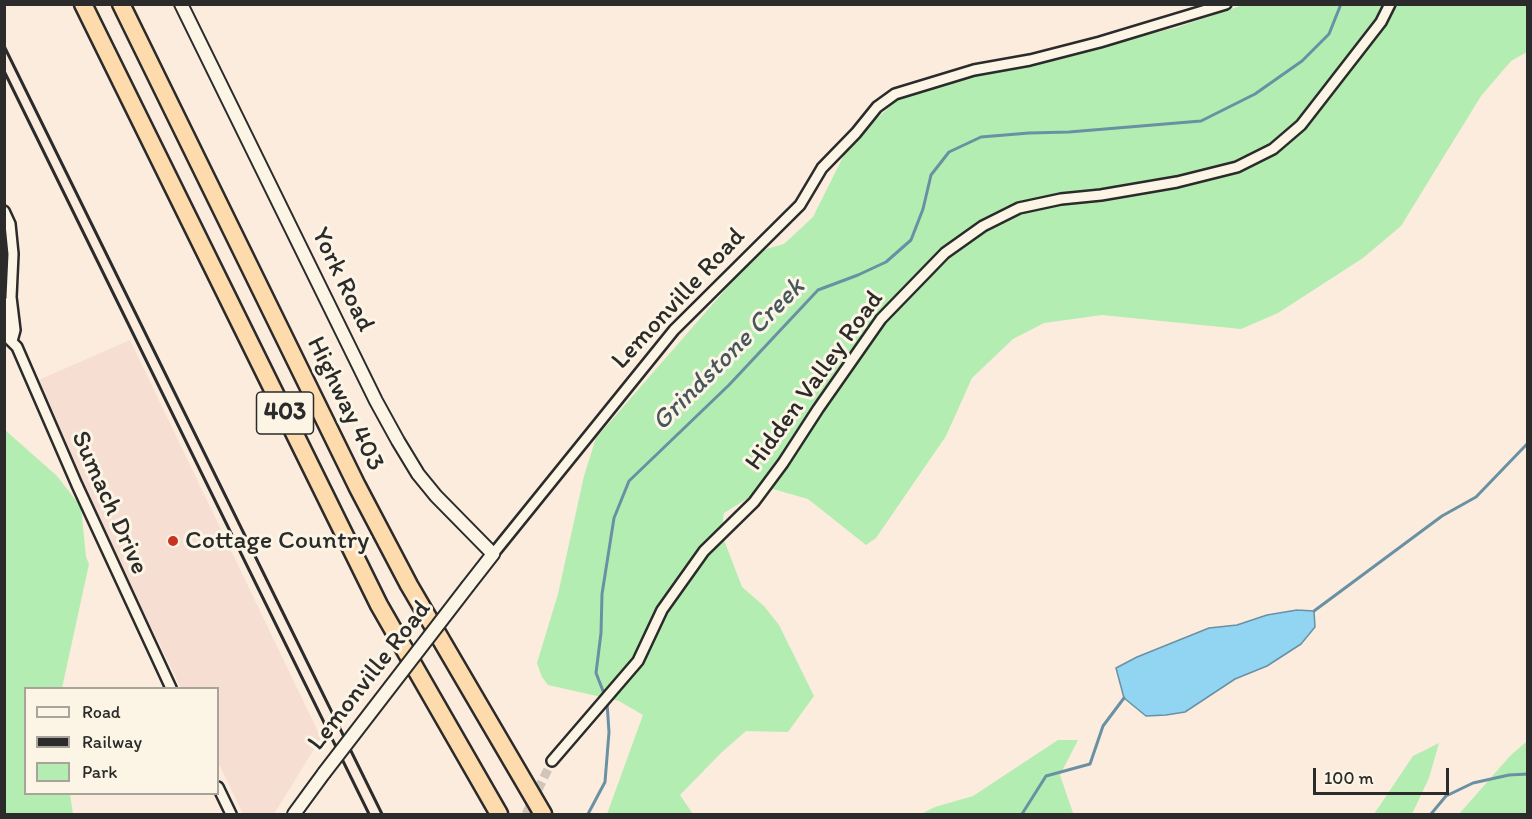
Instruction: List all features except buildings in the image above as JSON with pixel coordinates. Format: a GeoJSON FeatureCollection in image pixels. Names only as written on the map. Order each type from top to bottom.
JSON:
{"type":"FeatureCollection","features":[{"type":"Feature","properties":{"kind":"highway","name":"403"},"geometry":{"type":"LineString","coordinates":[[82,4],[380,605],[499,814]]}},
{"type":"Feature","properties":{"kind":"highway","name":"Highway 403"},"geometry":{"type":"LineString","coordinates":[[121,4],[357,486],[444,645],[543,814]]}},
{"type":"Feature","properties":{"kind":"street","name":"York Road"},"geometry":{"type":"LineString","coordinates":[[181,4],[398,441],[418,474],[436,496],[493,554]]}},
{"type":"Feature","properties":{"kind":"street","name":"Lemonville Road"},"geometry":{"type":"LineString","coordinates":[[294,814],[493,554],[674,330],[800,205],[822,168],[856,133],[877,107],[895,94],[974,70],[1030,60],[1100,42],[1226,4]]}},
{"type":"Feature","properties":{"kind":"street","name":"Hidden Valley Road"},"geometry":{"type":"LineString","coordinates":[[552,761],[638,661],[662,610],[704,551],[754,502],[783,464],[881,319],[945,253],[983,226],[1019,208],[1061,199],[1101,195],[1177,182],[1237,167],[1273,149],[1301,124],[1381,22],[1390,4]]}},
{"type":"Feature","properties":{"kind":"street"},"geometry":{"type":"LineString","coordinates":[[4,211],[10,224],[11,297],[7,307],[7,338]]}},
{"type":"Feature","properties":{"kind":"street","name":"Sumach Drive"},"geometry":{"type":"LineString","coordinates":[[7,338],[21,354],[75,479],[171,687]]}},
{"type":"Feature","properties":{"kind":"street"},"geometry":{"type":"LineString","coordinates":[[219,789],[231,814]]}},
{"type":"Feature","properties":{"kind":"shaded area"},"geometry":{"type":"Polygon","coordinates":[[[130,340],[321,738],[274,814],[243,814],[219,764],[219,687],[181,687],[32,383],[130,340]]]}},
{"type":"Feature","properties":{"kind":"green space"},"geometry":{"type":"Polygon","coordinates":[[[1243,5],[1527,5],[1527,52],[1511,61],[1481,96],[1401,226],[1363,258],[1278,313],[1241,329],[1102,315],[1044,323],[1013,339],[972,378],[946,436],[876,538],[866,545],[808,499],[766,487],[724,513],[721,532],[742,587],[764,606],[779,625],[814,696],[788,732],[746,731],[722,752],[680,795],[693,814],[607,814],[643,715],[619,701],[548,685],[537,663],[558,594],[584,476],[596,438],[759,251],[784,244],[813,217],[849,145],[903,94],[947,76],[1051,57],[1175,28],[1243,5]]]}},
{"type":"Feature","properties":{"kind":"green space"},"geometry":{"type":"Polygon","coordinates":[[[5,430],[57,476],[81,507],[86,557],[89,564],[62,687],[24,687],[24,795],[70,795],[73,814],[5,814],[5,430]]]}},
{"type":"Feature","properties":{"kind":"green space"},"geometry":{"type":"Polygon","coordinates":[[[1058,740],[1078,740],[1060,775],[1073,813],[921,814],[935,807],[973,796],[1058,740]]]}},
{"type":"Feature","properties":{"kind":"green space"},"geometry":{"type":"Polygon","coordinates":[[[1526,742],[1527,814],[1459,814],[1510,756],[1526,742]]]}},
{"type":"Feature","properties":{"kind":"green space"},"geometry":{"type":"Polygon","coordinates":[[[1439,743],[1429,778],[1412,814],[1374,814],[1413,756],[1439,743]]]}},
{"type":"Feature","properties":{"kind":"water"},"geometry":{"type":"Polygon","coordinates":[[[1297,610],[1314,611],[1315,627],[1301,644],[1267,666],[1235,679],[1185,712],[1146,716],[1124,698],[1116,668],[1137,657],[1209,628],[1237,625],[1267,615],[1297,610]]]}},
{"type":"Feature","properties":{"kind":"waterway","name":"Grindstone Creek"},"geometry":{"type":"LineString","coordinates":[[605,696],[596,673],[601,633],[602,594],[614,518],[629,481],[729,385],[818,290],[886,262],[911,240],[923,209],[931,175],[949,152],[981,137],[1201,121],[1255,94],[1302,61],[1329,34],[1341,4]]}},
{"type":"Feature","properties":{"kind":"waterway"},"geometry":{"type":"LineString","coordinates":[[1314,611],[1442,516],[1476,497],[1528,443]]}},
{"type":"Feature","properties":{"kind":"waterway"},"geometry":{"type":"LineString","coordinates":[[1022,814],[1046,776],[1090,764],[1103,726],[1124,698]]}},
{"type":"Feature","properties":{"kind":"waterway","name":"Grindstone Creek"},"geometry":{"type":"LineString","coordinates":[[588,814],[605,782],[609,732],[607,703]]}},
{"type":"Feature","properties":{"kind":"waterway"},"geometry":{"type":"LineString","coordinates":[[1431,814],[1446,796],[1473,783],[1509,775],[1528,774]]}},
{"type":"Feature","properties":{"kind":"tunnel"},"geometry":{"type":"LineString","coordinates":[[526,814],[552,761]]}},
{"type":"Feature","properties":{"kind":"railway"},"geometry":{"type":"LineString","coordinates":[[4,46],[382,814]]}},
{"type":"Feature","properties":{"kind":"railway"},"geometry":{"type":"LineString","coordinates":[[4,71],[369,814]]}},
{"type":"Feature","properties":{"kind":"place","name":"Cottage Country"},"geometry":{"type":"Point","coordinates":[173,541]}}]}
